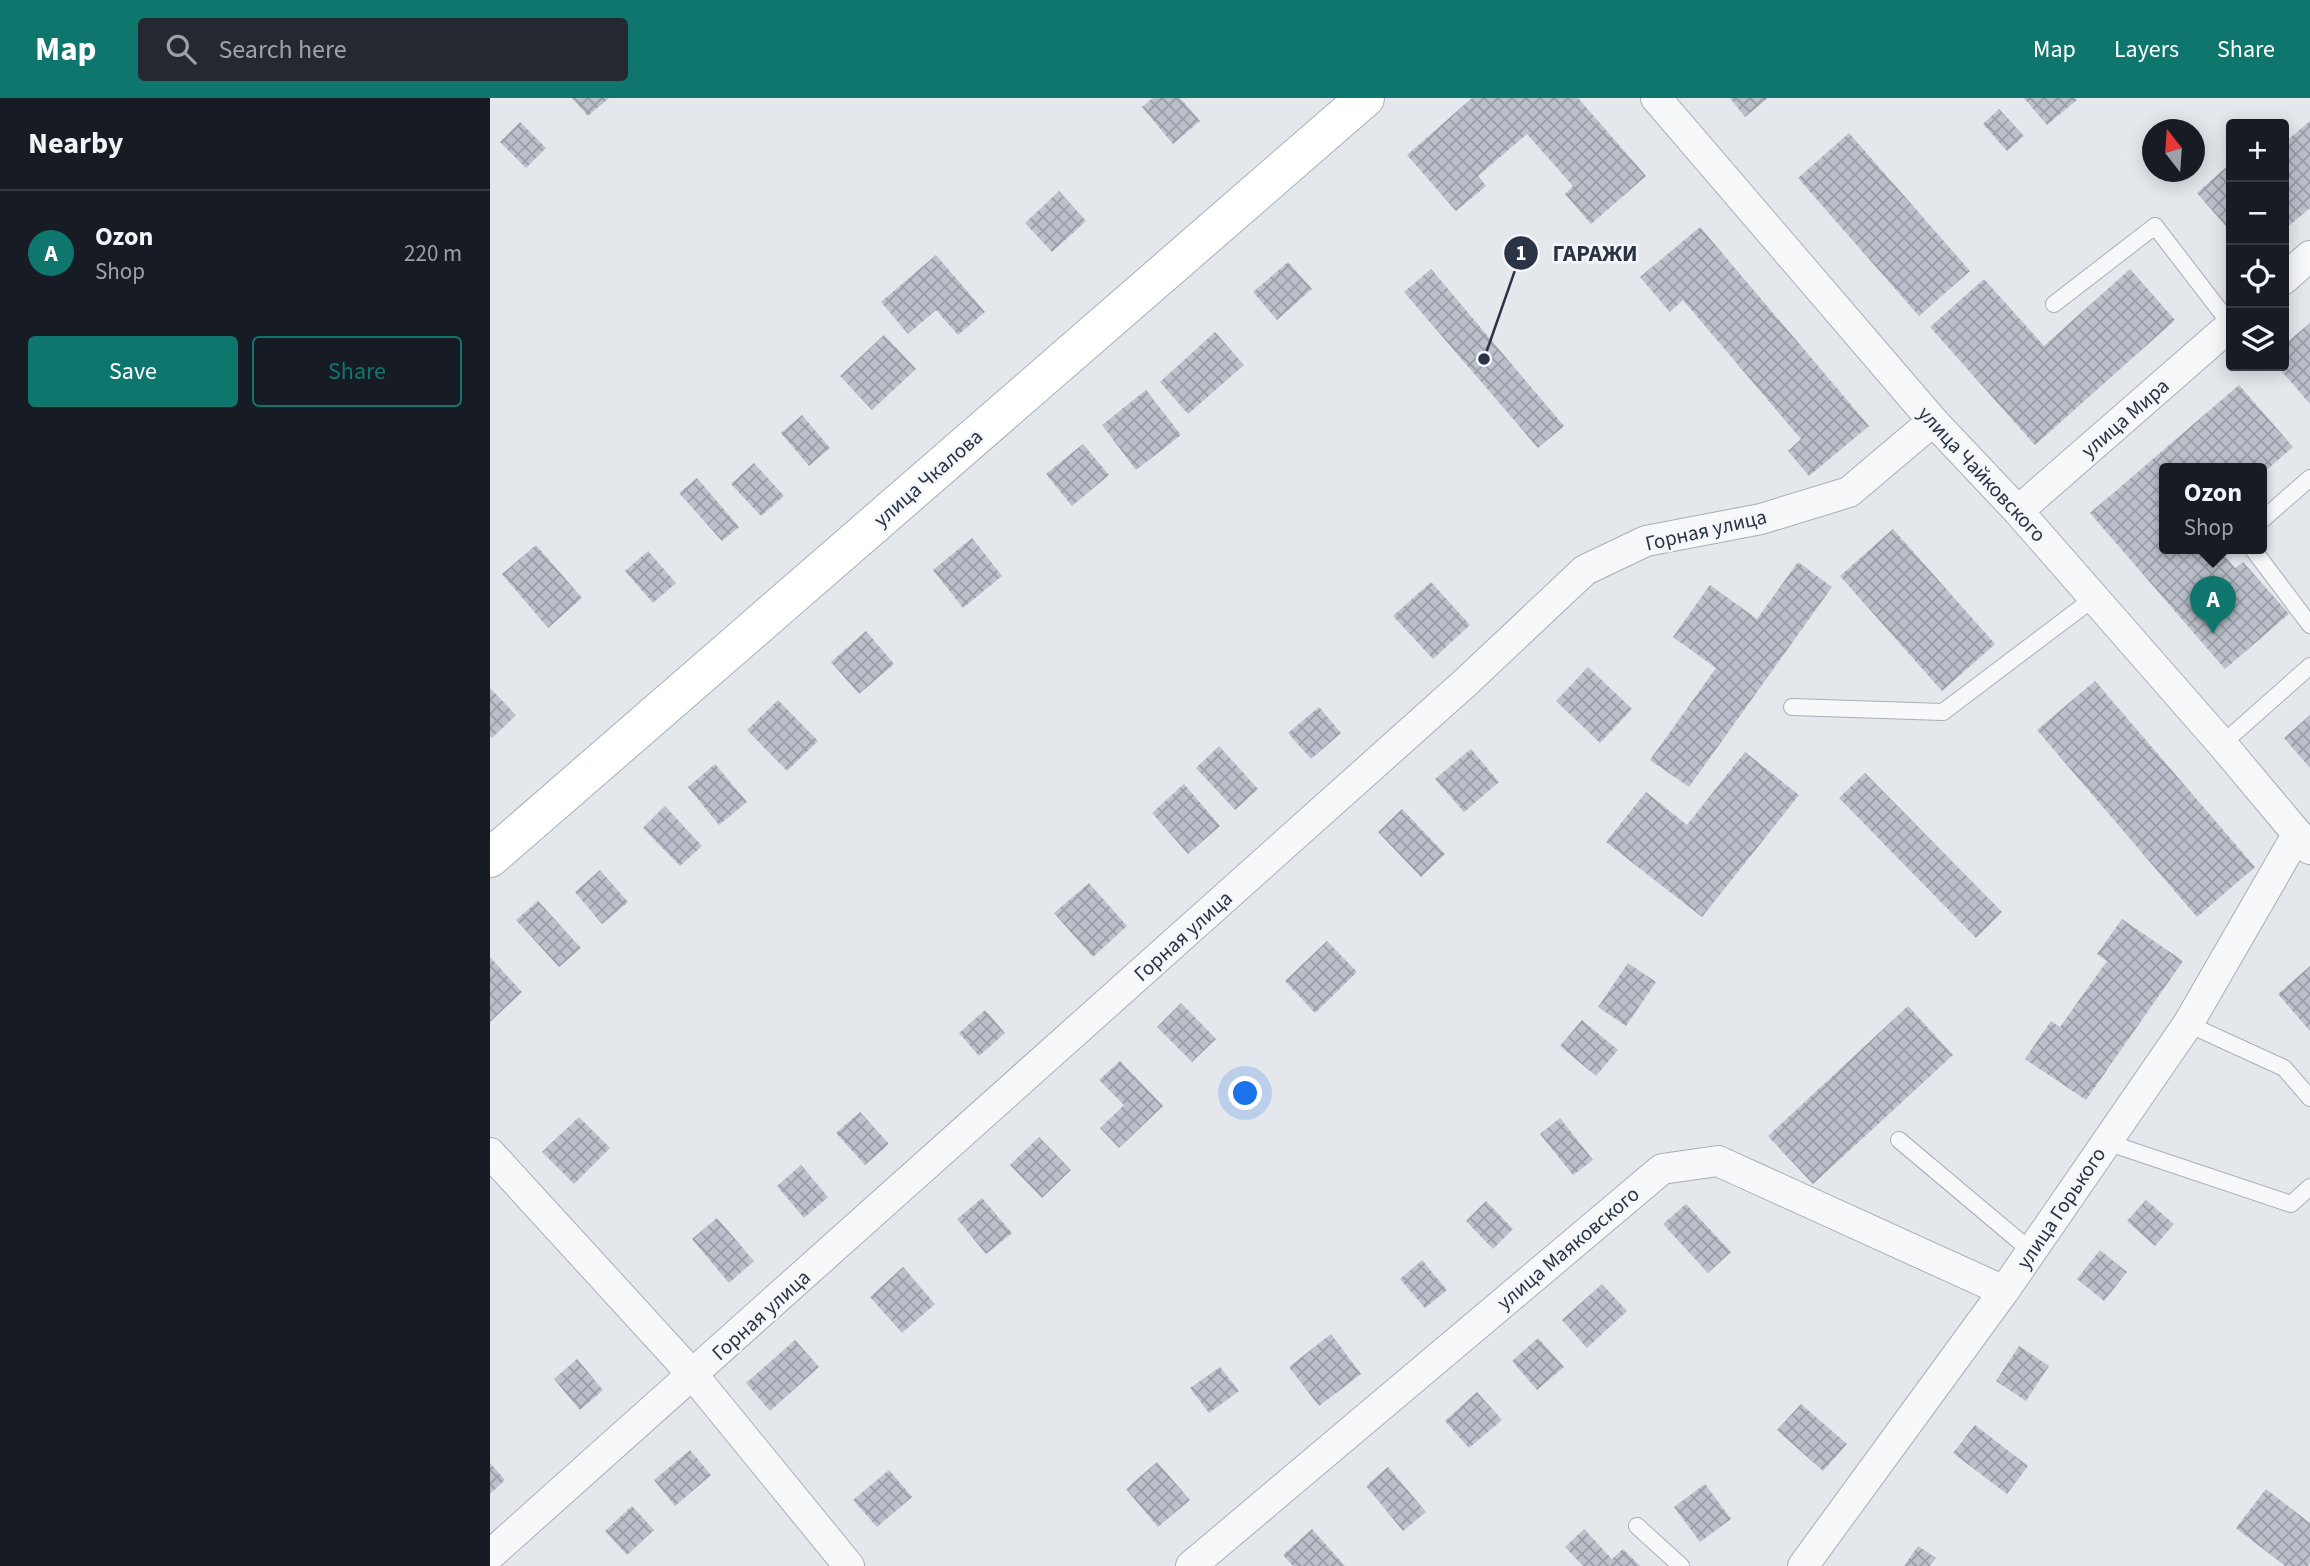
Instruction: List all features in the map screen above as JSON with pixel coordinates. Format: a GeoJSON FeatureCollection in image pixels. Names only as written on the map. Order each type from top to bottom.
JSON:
{"type":"FeatureCollection","features":[{"type":"Feature","properties":{"kind":"main road","name":"улица Чкалова"},"geometry":{"type":"LineString","coordinates":[[490,858],[1365,98]]}},
{"type":"Feature","properties":{"kind":"street","name":"улица Чайковского"},"geometry":{"type":"LineString","coordinates":[[1656,98],[1933,421],[2018,511],[2222,744],[2303,842]]}},
{"type":"Feature","properties":{"kind":"street"},"geometry":{"type":"LineString","coordinates":[[2289,275],[2310,256]]}},
{"type":"Feature","properties":{"kind":"street","name":"улица Мира"},"geometry":{"type":"LineString","coordinates":[[2018,511],[2226,329]]}},
{"type":"Feature","properties":{"kind":"street","name":"Горная улица"},"geometry":{"type":"LineString","coordinates":[[490,1555],[1465,683],[1585,570],[1646,541],[1761,519],[1849,492],[1933,421]]}},
{"type":"Feature","properties":{"kind":"street","name":"улица Горького"},"geometry":{"type":"LineString","coordinates":[[1803,1566],[2004,1292],[2188,1024],[2303,842]]}},
{"type":"Feature","properties":{"kind":"street"},"geometry":{"type":"LineString","coordinates":[[490,1153],[693,1376],[849,1566]]}},
{"type":"Feature","properties":{"kind":"street","name":"улица Маяковского"},"geometry":{"type":"LineString","coordinates":[[1191,1566],[1662,1169],[1717,1161],[2004,1292]]}},
{"type":"Feature","properties":{"kind":"lane"},"geometry":{"type":"LineString","coordinates":[[2054,304],[2155,226],[2226,318]]}},
{"type":"Feature","properties":{"kind":"lane"},"geometry":{"type":"LineString","coordinates":[[2267,516],[2310,478]]}},
{"type":"Feature","properties":{"kind":"lane"},"geometry":{"type":"LineString","coordinates":[[2257,554],[2310,625]]}},
{"type":"Feature","properties":{"kind":"lane"},"geometry":{"type":"LineString","coordinates":[[1792,707],[1943,712],[2094,598]]}},
{"type":"Feature","properties":{"kind":"lane"},"geometry":{"type":"LineString","coordinates":[[2222,744],[2310,666]]}},
{"type":"Feature","properties":{"kind":"lane"},"geometry":{"type":"LineString","coordinates":[[2188,1024],[2284,1068],[2310,1098]]}},
{"type":"Feature","properties":{"kind":"lane"},"geometry":{"type":"LineString","coordinates":[[1899,1140],[2031,1251]]}},
{"type":"Feature","properties":{"kind":"lane"},"geometry":{"type":"LineString","coordinates":[[2106,1142],[2291,1204],[2310,1186]]}},
{"type":"Feature","properties":{"kind":"lane"},"geometry":{"type":"LineString","coordinates":[[1637,1526],[1681,1566]]}},
{"type":"Feature","properties":{"kind":"building"},"geometry":{"type":"Polygon","coordinates":[[[572,98],[609,98],[588,116],[572,98]]]}},
{"type":"Feature","properties":{"kind":"building"},"geometry":{"type":"Polygon","coordinates":[[[1153,98],[1180,98],[1200,121],[1173,144],[1142,107],[1153,98]]]}},
{"type":"Feature","properties":{"kind":"building"},"geometry":{"type":"Polygon","coordinates":[[[1472,98],[1578,98],[1646,176],[1591,224],[1565,194],[1573,186],[1527,134],[1478,176],[1486,186],[1456,211],[1407,155],[1472,98]]]}},
{"type":"Feature","properties":{"kind":"building"},"geometry":{"type":"Polygon","coordinates":[[[1730,98],[1768,98],[1745,117],[1730,98]]]}},
{"type":"Feature","properties":{"kind":"building"},"geometry":{"type":"Polygon","coordinates":[[[2024,98],[2075,98],[2077,100],[2047,125],[2024,98]]]}},
{"type":"Feature","properties":{"kind":"building"},"geometry":{"type":"Polygon","coordinates":[[[1999,109],[2024,136],[2007,151],[1983,124],[1999,109]]]}},
{"type":"Feature","properties":{"kind":"building"},"geometry":{"type":"Polygon","coordinates":[[[2310,121],[2310,208],[2289,226],[2289,182],[2289,139],[2310,121]]]}},
{"type":"Feature","properties":{"kind":"building"},"geometry":{"type":"Polygon","coordinates":[[[520,122],[546,148],[526,168],[500,142],[520,122]]]}},
{"type":"Feature","properties":{"kind":"building"},"geometry":{"type":"Polygon","coordinates":[[[1849,133],[1970,271],[1919,316],[1798,178],[1849,133]]]}},
{"type":"Feature","properties":{"kind":"building"},"geometry":{"type":"Polygon","coordinates":[[[2226,167],[2226,226],[2197,193],[2226,167]]]}},
{"type":"Feature","properties":{"kind":"building"},"geometry":{"type":"Polygon","coordinates":[[[1059,191],[1086,221],[1052,252],[1025,223],[1059,191]]]}},
{"type":"Feature","properties":{"kind":"building"},"geometry":{"type":"Polygon","coordinates":[[[1700,227],[1869,426],[1809,476],[1788,451],[1801,439],[1683,300],[1670,312],[1640,277],[1700,227]]]}},
{"type":"Feature","properties":{"kind":"building"},"geometry":{"type":"Polygon","coordinates":[[[936,255],[985,312],[958,335],[936,310],[908,334],[881,302],[936,255]]]}},
{"type":"Feature","properties":{"kind":"building"},"geometry":{"type":"Polygon","coordinates":[[[1288,262],[1312,289],[1277,320],[1253,292],[1288,262]]]}},
{"type":"Feature","properties":{"kind":"building"},"geometry":{"type":"Polygon","coordinates":[[[1431,269],[1564,426],[1538,448],[1404,292],[1431,269]]]}},
{"type":"Feature","properties":{"kind":"building"},"geometry":{"type":"Polygon","coordinates":[[[2130,269],[2175,320],[2035,445],[1930,327],[1984,279],[2044,346],[2130,269]]]}},
{"type":"Feature","properties":{"kind":"building"},"geometry":{"type":"Polygon","coordinates":[[[2310,323],[2310,404],[2281,371],[2289,371],[2289,341],[2310,323]]]}},
{"type":"Feature","properties":{"kind":"building"},"geometry":{"type":"Polygon","coordinates":[[[1215,332],[1244,365],[1188,414],[1160,382],[1215,332]]]}},
{"type":"Feature","properties":{"kind":"building"},"geometry":{"type":"Polygon","coordinates":[[[884,335],[916,369],[872,410],[840,376],[884,335]]]}},
{"type":"Feature","properties":{"kind":"building"},"geometry":{"type":"Polygon","coordinates":[[[2239,385],[2293,447],[2267,470],[2267,463],[2159,463],[2159,554],[2223,554],[2235,568],[2243,562],[2289,614],[2225,669],[2090,513],[2239,385]]]}},
{"type":"Feature","properties":{"kind":"building"},"geometry":{"type":"Polygon","coordinates":[[[1146,390],[1181,435],[1136,470],[1102,425],[1146,390]]]}},
{"type":"Feature","properties":{"kind":"building"},"geometry":{"type":"Polygon","coordinates":[[[802,415],[830,448],[809,466],[781,433],[802,415]]]}},
{"type":"Feature","properties":{"kind":"building"},"geometry":{"type":"Polygon","coordinates":[[[1083,444],[1109,475],[1072,506],[1046,474],[1083,444]]]}},
{"type":"Feature","properties":{"kind":"building"},"geometry":{"type":"Polygon","coordinates":[[[754,463],[784,496],[761,516],[731,484],[754,463]]]}},
{"type":"Feature","properties":{"kind":"building"},"geometry":{"type":"Polygon","coordinates":[[[697,478],[739,527],[722,541],[679,493],[697,478]]]}},
{"type":"Feature","properties":{"kind":"building"},"geometry":{"type":"Polygon","coordinates":[[[1893,529],[1995,644],[1942,691],[1840,576],[1893,529]]]}},
{"type":"Feature","properties":{"kind":"building"},"geometry":{"type":"Polygon","coordinates":[[[972,538],[1002,576],[963,608],[933,570],[972,538]]]}},
{"type":"Feature","properties":{"kind":"building"},"geometry":{"type":"Polygon","coordinates":[[[536,545],[582,598],[548,628],[502,574],[536,545]]]}},
{"type":"Feature","properties":{"kind":"building"},"geometry":{"type":"Polygon","coordinates":[[[648,551],[676,583],[653,603],[625,571],[648,551]]]}},
{"type":"Feature","properties":{"kind":"building"},"geometry":{"type":"Polygon","coordinates":[[[1798,562],[1832,587],[1689,787],[1650,760],[1716,668],[1673,637],[1710,585],[1757,619],[1798,562]]]}},
{"type":"Feature","properties":{"kind":"building"},"geometry":{"type":"Polygon","coordinates":[[[1431,582],[1470,625],[1433,659],[1393,616],[1431,582]]]}},
{"type":"Feature","properties":{"kind":"building"},"geometry":{"type":"Polygon","coordinates":[[[866,631],[894,664],[859,694],[831,662],[866,631]]]}},
{"type":"Feature","properties":{"kind":"building"},"geometry":{"type":"Polygon","coordinates":[[[1588,667],[1632,709],[1600,743],[1556,701],[1588,667]]]}},
{"type":"Feature","properties":{"kind":"building"},"geometry":{"type":"Polygon","coordinates":[[[2095,681],[2255,867],[2197,917],[2037,730],[2095,681]]]}},
{"type":"Feature","properties":{"kind":"building"},"geometry":{"type":"Polygon","coordinates":[[[490,688],[516,715],[492,738],[490,736],[490,688]]]}},
{"type":"Feature","properties":{"kind":"building"},"geometry":{"type":"Polygon","coordinates":[[[778,700],[818,741],[787,771],[747,730],[778,700]]]}},
{"type":"Feature","properties":{"kind":"building"},"geometry":{"type":"Polygon","coordinates":[[[1319,707],[1341,733],[1311,759],[1288,733],[1319,707]]]}},
{"type":"Feature","properties":{"kind":"building"},"geometry":{"type":"Polygon","coordinates":[[[2310,715],[2310,768],[2284,738],[2310,715]]]}},
{"type":"Feature","properties":{"kind":"building"},"geometry":{"type":"Polygon","coordinates":[[[1219,746],[1258,789],[1235,810],[1196,768],[1219,746]]]}},
{"type":"Feature","properties":{"kind":"building"},"geometry":{"type":"Polygon","coordinates":[[[1471,749],[1499,782],[1464,812],[1435,779],[1471,749]]]}},
{"type":"Feature","properties":{"kind":"building"},"geometry":{"type":"Polygon","coordinates":[[[1745,752],[1799,795],[1702,917],[1606,842],[1646,792],[1687,825],[1745,752]]]}},
{"type":"Feature","properties":{"kind":"building"},"geometry":{"type":"Polygon","coordinates":[[[715,764],[747,802],[719,825],[688,787],[715,764]]]}},
{"type":"Feature","properties":{"kind":"building"},"geometry":{"type":"Polygon","coordinates":[[[1865,773],[2002,912],[1976,938],[1839,798],[1865,773]]]}},
{"type":"Feature","properties":{"kind":"building"},"geometry":{"type":"Polygon","coordinates":[[[1184,784],[1220,826],[1188,854],[1152,813],[1184,784]]]}},
{"type":"Feature","properties":{"kind":"building"},"geometry":{"type":"Polygon","coordinates":[[[665,806],[702,846],[680,866],[643,828],[665,806]]]}},
{"type":"Feature","properties":{"kind":"building"},"geometry":{"type":"Polygon","coordinates":[[[1402,809],[1445,854],[1421,877],[1378,832],[1402,809]]]}},
{"type":"Feature","properties":{"kind":"building"},"geometry":{"type":"Polygon","coordinates":[[[600,870],[628,902],[602,924],[575,892],[600,870]]]}},
{"type":"Feature","properties":{"kind":"building"},"geometry":{"type":"Polygon","coordinates":[[[1089,883],[1127,926],[1093,957],[1054,913],[1089,883]]]}},
{"type":"Feature","properties":{"kind":"building"},"geometry":{"type":"Polygon","coordinates":[[[538,901],[581,948],[559,967],[516,920],[538,901]]]}},
{"type":"Feature","properties":{"kind":"building"},"geometry":{"type":"Polygon","coordinates":[[[2122,919],[2183,961],[2086,1100],[2025,1059],[2051,1021],[2060,1027],[2107,961],[2097,954],[2122,919]]]}},
{"type":"Feature","properties":{"kind":"building"},"geometry":{"type":"Polygon","coordinates":[[[1327,941],[1357,972],[1315,1013],[1285,981],[1327,941]]]}},
{"type":"Feature","properties":{"kind":"building"},"geometry":{"type":"Polygon","coordinates":[[[490,957],[522,992],[490,1022],[490,957]]]}},
{"type":"Feature","properties":{"kind":"building"},"geometry":{"type":"Polygon","coordinates":[[[1628,963],[1656,982],[1626,1026],[1598,1007],[1628,963]]]}},
{"type":"Feature","properties":{"kind":"building"},"geometry":{"type":"Polygon","coordinates":[[[2310,966],[2310,1031],[2278,994],[2310,966]]]}},
{"type":"Feature","properties":{"kind":"building"},"geometry":{"type":"Polygon","coordinates":[[[1181,1003],[1216,1039],[1192,1062],[1157,1027],[1181,1003]]]}},
{"type":"Feature","properties":{"kind":"building"},"geometry":{"type":"Polygon","coordinates":[[[1908,1006],[1953,1055],[1813,1184],[1768,1136],[1908,1006]]]}},
{"type":"Feature","properties":{"kind":"building"},"geometry":{"type":"Polygon","coordinates":[[[985,1010],[1005,1033],[979,1056],[959,1033],[985,1010]]]}},
{"type":"Feature","properties":{"kind":"building"},"geometry":{"type":"Polygon","coordinates":[[[1582,1020],[1618,1050],[1596,1076],[1560,1046],[1582,1020]]]}},
{"type":"Feature","properties":{"kind":"building"},"geometry":{"type":"Polygon","coordinates":[[[1120,1061],[1163,1106],[1119,1148],[1100,1128],[1124,1105],[1099,1080],[1120,1061]]]}},
{"type":"Feature","properties":{"kind":"building"},"geometry":{"type":"Polygon","coordinates":[[[860,1112],[889,1144],[865,1165],[836,1133],[860,1112]]]}},
{"type":"Feature","properties":{"kind":"building"},"geometry":{"type":"Polygon","coordinates":[[[579,1117],[610,1148],[574,1184],[542,1152],[579,1117]]]}},
{"type":"Feature","properties":{"kind":"building"},"geometry":{"type":"Polygon","coordinates":[[[1560,1118],[1593,1160],[1573,1175],[1540,1134],[1560,1118]]]}},
{"type":"Feature","properties":{"kind":"building"},"geometry":{"type":"Polygon","coordinates":[[[1039,1137],[1071,1170],[1042,1198],[1010,1165],[1039,1137]]]}},
{"type":"Feature","properties":{"kind":"building"},"geometry":{"type":"Polygon","coordinates":[[[801,1165],[828,1197],[804,1218],[777,1186],[801,1165]]]}},
{"type":"Feature","properties":{"kind":"building"},"geometry":{"type":"Polygon","coordinates":[[[982,1198],[1012,1233],[986,1254],[957,1219],[982,1198]]]}},
{"type":"Feature","properties":{"kind":"building"},"geometry":{"type":"Polygon","coordinates":[[[2146,1200],[2174,1224],[2155,1246],[2127,1221],[2146,1200]]]}},
{"type":"Feature","properties":{"kind":"building"},"geometry":{"type":"Polygon","coordinates":[[[1486,1201],[1513,1229],[1493,1249],[1466,1221],[1486,1201]]]}},
{"type":"Feature","properties":{"kind":"building"},"geometry":{"type":"Polygon","coordinates":[[[1686,1204],[1731,1252],[1708,1273],[1663,1224],[1686,1204]]]}},
{"type":"Feature","properties":{"kind":"building"},"geometry":{"type":"Polygon","coordinates":[[[717,1218],[754,1261],[729,1283],[692,1239],[717,1218]]]}},
{"type":"Feature","properties":{"kind":"building"},"geometry":{"type":"Polygon","coordinates":[[[2100,1250],[2127,1272],[2104,1301],[2077,1279],[2100,1250]]]}},
{"type":"Feature","properties":{"kind":"building"},"geometry":{"type":"Polygon","coordinates":[[[1422,1260],[1447,1290],[1425,1308],[1400,1279],[1422,1260]]]}},
{"type":"Feature","properties":{"kind":"building"},"geometry":{"type":"Polygon","coordinates":[[[903,1267],[935,1304],[902,1333],[870,1297],[903,1267]]]}},
{"type":"Feature","properties":{"kind":"building"},"geometry":{"type":"Polygon","coordinates":[[[1602,1284],[1627,1311],[1587,1348],[1562,1320],[1602,1284]]]}},
{"type":"Feature","properties":{"kind":"building"},"geometry":{"type":"Polygon","coordinates":[[[1331,1334],[1361,1374],[1319,1406],[1289,1367],[1331,1334]]]}},
{"type":"Feature","properties":{"kind":"building"},"geometry":{"type":"Polygon","coordinates":[[[1538,1338],[1564,1367],[1537,1390],[1512,1361],[1538,1338]]]}},
{"type":"Feature","properties":{"kind":"building"},"geometry":{"type":"Polygon","coordinates":[[[795,1340],[819,1367],[770,1411],[746,1383],[795,1340]]]}},
{"type":"Feature","properties":{"kind":"building"},"geometry":{"type":"Polygon","coordinates":[[[2019,1346],[2049,1366],[2026,1401],[1996,1381],[2019,1346]]]}},
{"type":"Feature","properties":{"kind":"building"},"geometry":{"type":"Polygon","coordinates":[[[577,1359],[603,1390],[580,1410],[554,1379],[577,1359]]]}},
{"type":"Feature","properties":{"kind":"building"},"geometry":{"type":"Polygon","coordinates":[[[1220,1367],[1239,1391],[1209,1413],[1190,1388],[1220,1367]]]}},
{"type":"Feature","properties":{"kind":"building"},"geometry":{"type":"Polygon","coordinates":[[[1477,1392],[1502,1420],[1469,1448],[1445,1421],[1477,1392]]]}},
{"type":"Feature","properties":{"kind":"building"},"geometry":{"type":"Polygon","coordinates":[[[1801,1404],[1847,1444],[1823,1471],[1777,1430],[1801,1404]]]}},
{"type":"Feature","properties":{"kind":"building"},"geometry":{"type":"Polygon","coordinates":[[[1975,1425],[2028,1466],[2007,1494],[1953,1453],[1975,1425]]]}},
{"type":"Feature","properties":{"kind":"building"},"geometry":{"type":"Polygon","coordinates":[[[690,1450],[711,1475],[675,1506],[654,1480],[690,1450]]]}},
{"type":"Feature","properties":{"kind":"building"},"geometry":{"type":"Polygon","coordinates":[[[1157,1462],[1190,1500],[1158,1527],[1126,1489],[1157,1462]]]}},
{"type":"Feature","properties":{"kind":"building"},"geometry":{"type":"Polygon","coordinates":[[[490,1463],[505,1480],[490,1494],[490,1463]]]}},
{"type":"Feature","properties":{"kind":"building"},"geometry":{"type":"Polygon","coordinates":[[[1388,1467],[1426,1512],[1403,1531],[1366,1486],[1388,1467]]]}},
{"type":"Feature","properties":{"kind":"building"},"geometry":{"type":"Polygon","coordinates":[[[889,1470],[912,1497],[877,1527],[853,1500],[889,1470]]]}},
{"type":"Feature","properties":{"kind":"building"},"geometry":{"type":"Polygon","coordinates":[[[1705,1484],[1731,1519],[1700,1542],[1674,1507],[1705,1484]]]}},
{"type":"Feature","properties":{"kind":"building"},"geometry":{"type":"Polygon","coordinates":[[[2266,1489],[2310,1523],[2308,1566],[2285,1566],[2236,1528],[2266,1489]]]}},
{"type":"Feature","properties":{"kind":"building"},"geometry":{"type":"Polygon","coordinates":[[[632,1506],[654,1530],[627,1555],[605,1531],[632,1506]]]}},
{"type":"Feature","properties":{"kind":"building"},"geometry":{"type":"Polygon","coordinates":[[[1312,1529],[1345,1566],[1293,1566],[1283,1555],[1312,1529]]]}},
{"type":"Feature","properties":{"kind":"building"},"geometry":{"type":"Polygon","coordinates":[[[1584,1529],[1612,1559],[1623,1549],[1640,1566],[1583,1566],[1565,1547],[1584,1529]]]}},
{"type":"Feature","properties":{"kind":"building"},"geometry":{"type":"Polygon","coordinates":[[[1918,1546],[1936,1558],[1930,1566],[1904,1566],[1918,1546]]]}},
{"type":"Feature","properties":{"kind":"place","name":"ГАРАЖИ"},"geometry":{"type":"Point","coordinates":[1484,359]}},
{"type":"Feature","properties":{"kind":"place","name":"Ozon"},"geometry":{"type":"Point","coordinates":[2213,634]}}]}
